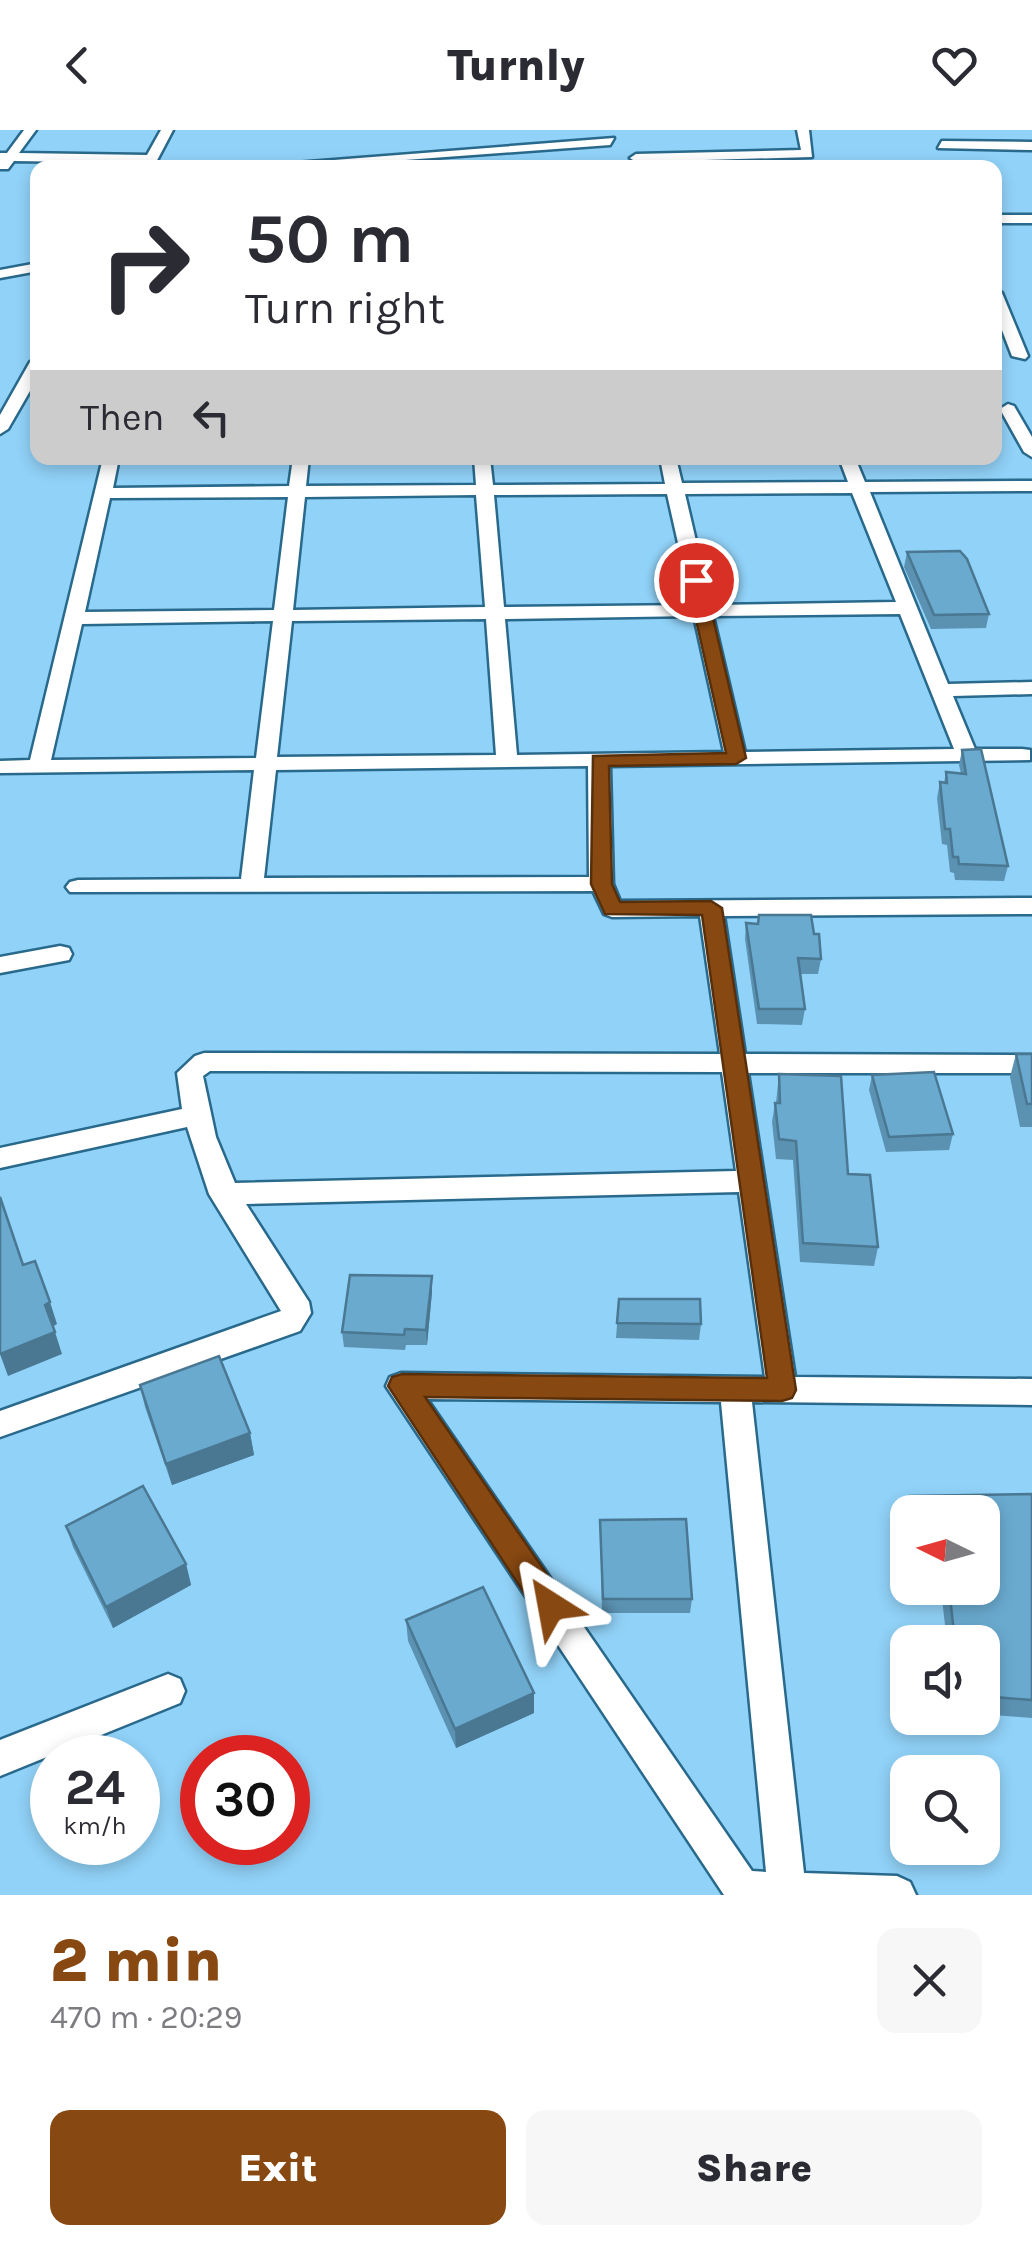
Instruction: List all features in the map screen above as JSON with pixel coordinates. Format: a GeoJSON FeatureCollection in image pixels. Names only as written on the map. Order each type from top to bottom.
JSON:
{"type":"FeatureCollection","features":[{"type":"Feature","properties":{"kind":"street"},"geometry":{"type":"LineString","coordinates":[[0,171],[5,157],[30,130]]}},
{"type":"Feature","properties":{"kind":"street"},"geometry":{"type":"LineString","coordinates":[[151,160],[167,130]]}},
{"type":"Feature","properties":{"kind":"street"},"geometry":{"type":"LineString","coordinates":[[592,130],[639,160]]}},
{"type":"Feature","properties":{"kind":"street"},"geometry":{"type":"LineString","coordinates":[[804,130],[808,160]]}},
{"type":"Feature","properties":{"kind":"street"},"geometry":{"type":"LineString","coordinates":[[937,130],[944,151],[1032,146]]}},
{"type":"Feature","properties":{"kind":"street"},"geometry":{"type":"LineString","coordinates":[[348,160],[610,141]]}},
{"type":"Feature","properties":{"kind":"street"},"geometry":{"type":"LineString","coordinates":[[5,157],[77,160]]}},
{"type":"Feature","properties":{"kind":"street"},"geometry":{"type":"LineString","coordinates":[[636,158],[751,160]]}},
{"type":"Feature","properties":{"kind":"street"},"geometry":{"type":"LineString","coordinates":[[1002,218],[1032,219]]}},
{"type":"Feature","properties":{"kind":"street"},"geometry":{"type":"LineString","coordinates":[[0,274],[30,268]]}},
{"type":"Feature","properties":{"kind":"street"},"geometry":{"type":"LineString","coordinates":[[1002,306],[1026,356]]}},
{"type":"Feature","properties":{"kind":"street"},"geometry":{"type":"LineString","coordinates":[[10,419],[30,380]]}},
{"type":"Feature","properties":{"kind":"street"},"geometry":{"type":"LineString","coordinates":[[1002,409],[1032,408]]}},
{"type":"Feature","properties":{"kind":"street"},"geometry":{"type":"LineString","coordinates":[[1002,409],[1032,452]]}},
{"type":"Feature","properties":{"kind":"street"},"geometry":{"type":"LineString","coordinates":[[39,767],[109,465]]}},
{"type":"Feature","properties":{"kind":"street"},"geometry":{"type":"LineString","coordinates":[[252,886],[299,465]]}},
{"type":"Feature","properties":{"kind":"street"},"geometry":{"type":"LineString","coordinates":[[482,465],[506,761]]}},
{"type":"Feature","properties":{"kind":"street"},"geometry":{"type":"LineString","coordinates":[[670,465],[736,758]]}},
{"type":"Feature","properties":{"kind":"street"},"geometry":{"type":"LineString","coordinates":[[850,465],[967,756]]}},
{"type":"Feature","properties":{"kind":"street"},"geometry":{"type":"LineString","coordinates":[[103,493],[1032,486]]}},
{"type":"Feature","properties":{"kind":"street"},"geometry":{"type":"LineString","coordinates":[[74,618],[908,608]]}},
{"type":"Feature","properties":{"kind":"street"},"geometry":{"type":"LineString","coordinates":[[940,690],[1032,688]]}},
{"type":"Feature","properties":{"kind":"street"},"geometry":{"type":"LineString","coordinates":[[0,767],[1022,755]]}},
{"type":"Feature","properties":{"kind":"street"},"geometry":{"type":"LineString","coordinates":[[600,760],[602,884],[612,910],[1032,906]]}},
{"type":"Feature","properties":{"kind":"street"},"geometry":{"type":"LineString","coordinates":[[78,887],[602,884]]}},
{"type":"Feature","properties":{"kind":"street"},"geometry":{"type":"LineString","coordinates":[[711,908],[782,1390]]}},
{"type":"Feature","properties":{"kind":"street"},"geometry":{"type":"LineString","coordinates":[[0,965],[60,954]]}},
{"type":"Feature","properties":{"kind":"street"},"geometry":{"type":"LineString","coordinates":[[0,1424],[290,1322],[296,1313],[294,1302],[223,1194],[194,1116],[190,1074],[204,1062],[1032,1064]]}},
{"type":"Feature","properties":{"kind":"street"},"geometry":{"type":"LineString","coordinates":[[0,1158],[194,1116]]}},
{"type":"Feature","properties":{"kind":"street"},"geometry":{"type":"LineString","coordinates":[[223,1194],[750,1182]]}},
{"type":"Feature","properties":{"kind":"street"},"geometry":{"type":"LineString","coordinates":[[896,1895],[744,1893],[402,1386],[1032,1392]]}},
{"type":"Feature","properties":{"kind":"street"},"geometry":{"type":"LineString","coordinates":[[735,1389],[787,1892]]}},
{"type":"Feature","properties":{"kind":"street"},"geometry":{"type":"LineString","coordinates":[[0,1758],[168,1691]]}},
{"type":"Feature","properties":{"kind":"building"},"geometry":{"type":"Polygon","coordinates":[[[960,551],[967,559],[989,614],[934,615],[907,552],[960,551]]]}},
{"type":"Feature","properties":{"kind":"building"},"geometry":{"type":"Polygon","coordinates":[[[981,749],[1008,866],[959,864],[958,857],[953,857],[950,829],[945,829],[940,782],[947,783],[946,772],[966,774],[962,750],[981,749]]]}},
{"type":"Feature","properties":{"kind":"building"},"geometry":{"type":"Polygon","coordinates":[[[759,915],[811,915],[814,934],[819,934],[821,959],[798,958],[805,1009],[759,1009],[746,923],[758,924],[759,915]]]}},
{"type":"Feature","properties":{"kind":"building"},"geometry":{"type":"Polygon","coordinates":[[[1016,1054],[1032,1054],[1032,1104],[1027,1104],[1016,1054]]]}},
{"type":"Feature","properties":{"kind":"building"},"geometry":{"type":"Polygon","coordinates":[[[934,1072],[953,1134],[889,1137],[872,1075],[934,1072]]]}},
{"type":"Feature","properties":{"kind":"building"},"geometry":{"type":"Polygon","coordinates":[[[779,1074],[841,1076],[848,1174],[870,1175],[878,1247],[803,1243],[796,1141],[779,1139],[775,1103],[780,1103],[779,1074]]]}},
{"type":"Feature","properties":{"kind":"building"},"geometry":{"type":"Polygon","coordinates":[[[0,1197],[23,1265],[35,1261],[50,1302],[45,1305],[55,1332],[0,1354],[0,1197]]]}},
{"type":"Feature","properties":{"kind":"building"},"geometry":{"type":"Polygon","coordinates":[[[350,1275],[432,1276],[426,1330],[405,1329],[404,1335],[342,1332],[350,1275]]]}},
{"type":"Feature","properties":{"kind":"building"},"geometry":{"type":"Polygon","coordinates":[[[619,1299],[700,1299],[701,1324],[617,1323],[619,1299]]]}},
{"type":"Feature","properties":{"kind":"building"},"geometry":{"type":"Polygon","coordinates":[[[219,1356],[250,1433],[166,1464],[140,1385],[219,1356]]]}},
{"type":"Feature","properties":{"kind":"building"},"geometry":{"type":"Polygon","coordinates":[[[143,1486],[186,1564],[106,1607],[66,1526],[143,1486]]]}},
{"type":"Feature","properties":{"kind":"building"},"geometry":{"type":"Polygon","coordinates":[[[1032,1494],[1032,1700],[1000,1697],[1000,1625],[953,1625],[951,1605],[1000,1605],[1000,1495],[971,1495],[1032,1494]]]}},
{"type":"Feature","properties":{"kind":"building"},"geometry":{"type":"Polygon","coordinates":[[[686,1519],[692,1599],[603,1599],[600,1520],[686,1519]]]}},
{"type":"Feature","properties":{"kind":"building"},"geometry":{"type":"Polygon","coordinates":[[[483,1587],[534,1693],[455,1729],[406,1620],[483,1587]]]}},
{"type":"Feature","properties":{"kind":"route"},"geometry":{"type":"LineString","coordinates":[[551,1606],[402,1386],[782,1390],[711,908],[612,910],[602,884],[600,760],[736,758],[696,580]]}}]}
